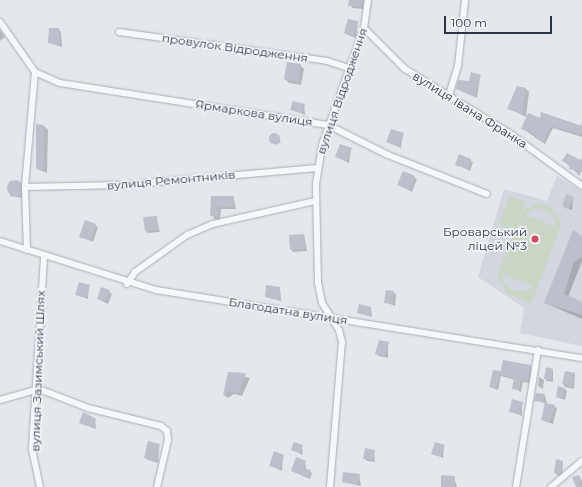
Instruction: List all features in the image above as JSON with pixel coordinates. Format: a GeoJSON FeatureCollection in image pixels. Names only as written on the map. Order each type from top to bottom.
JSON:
{"type":"FeatureCollection","features":[{"type":"Feature","properties":{"kind":"street","name":"вулиця Відродження"},"geometry":{"type":"LineString","coordinates":[[330,487],[342,342],[332,318],[322,303],[318,283],[314,201],[317,168],[328,125],[364,28],[368,0]]}},
{"type":"Feature","properties":{"kind":"street"},"geometry":{"type":"LineString","coordinates":[[449,95],[458,66],[465,0]]}},
{"type":"Feature","properties":{"kind":"street"},"geometry":{"type":"LineString","coordinates":[[0,22],[35,72],[25,187],[27,250]]}},
{"type":"Feature","properties":{"kind":"street","name":"вулиця Івана Франка"},"geometry":{"type":"LineString","coordinates":[[364,28],[405,69],[510,132],[582,186]]}},
{"type":"Feature","properties":{"kind":"street","name":"провулок Відродження"},"geometry":{"type":"LineString","coordinates":[[119,32],[326,60],[349,68]]}},
{"type":"Feature","properties":{"kind":"street","name":"Ярмаркова вулиця"},"geometry":{"type":"LineString","coordinates":[[35,72],[60,83],[328,125],[388,155],[487,194]]}},
{"type":"Feature","properties":{"kind":"street","name":"вулиця Ремонтників"},"geometry":{"type":"LineString","coordinates":[[25,187],[123,185],[317,168]]}},
{"type":"Feature","properties":{"kind":"street"},"geometry":{"type":"LineString","coordinates":[[127,284],[135,272],[187,235],[213,224],[314,201]]}},
{"type":"Feature","properties":{"kind":"street","name":"Благодатна вулиця"},"geometry":{"type":"LineString","coordinates":[[0,241],[127,284],[582,358]]}},
{"type":"Feature","properties":{"kind":"street","name":"вулиця Зазимський Шлях"},"geometry":{"type":"LineString","coordinates":[[40,487],[32,448],[38,389],[44,256]]}},
{"type":"Feature","properties":{"kind":"street"},"geometry":{"type":"LineString","coordinates":[[516,487],[538,350]]}},
{"type":"Feature","properties":{"kind":"street"},"geometry":{"type":"LineString","coordinates":[[0,400],[38,389],[167,431],[168,440],[157,487]]}},
{"type":"Feature","properties":{"kind":"street"},"geometry":{"type":"LineString","coordinates":[[551,487],[582,462]]}},
{"type":"Feature","properties":{"kind":"shaded area","name":"Броварський ліцей №3"},"geometry":{"type":"Polygon","coordinates":[[[557,176],[582,191],[582,346],[520,333],[524,308],[478,277],[504,189],[547,201],[557,176]]]}},
{"type":"Feature","properties":{"kind":"green space"},"geometry":{"type":"Polygon","coordinates":[[[510,196],[525,202],[522,211],[538,203],[551,207],[562,223],[531,304],[507,293],[497,277],[514,231],[499,224],[510,196]],[[539,208],[532,210],[525,215],[556,227],[553,215],[539,208]],[[525,216],[523,217],[502,274],[525,216]],[[502,274],[504,283],[513,291],[525,291],[533,286],[502,274]]]}},
{"type":"Feature","properties":{"kind":"building"},"geometry":{"type":"Polygon","coordinates":[[[349,0],[362,0],[361,7],[348,6],[349,0]]]}},
{"type":"Feature","properties":{"kind":"building"},"geometry":{"type":"Polygon","coordinates":[[[348,19],[358,21],[354,36],[344,33],[348,19]]]}},
{"type":"Feature","properties":{"kind":"building"},"geometry":{"type":"Polygon","coordinates":[[[49,28],[59,28],[60,45],[48,43],[49,28]]]}},
{"type":"Feature","properties":{"kind":"building"},"geometry":{"type":"Polygon","coordinates":[[[287,62],[301,64],[298,82],[284,79],[287,62]]]}},
{"type":"Feature","properties":{"kind":"building"},"geometry":{"type":"Polygon","coordinates":[[[471,72],[481,75],[475,97],[456,89],[458,80],[469,81],[471,72]]]}},
{"type":"Feature","properties":{"kind":"building"},"geometry":{"type":"Polygon","coordinates":[[[517,86],[526,88],[522,114],[507,109],[517,86]]]}},
{"type":"Feature","properties":{"kind":"building"},"geometry":{"type":"Polygon","coordinates":[[[293,101],[305,104],[302,113],[290,110],[293,101]]]}},
{"type":"Feature","properties":{"kind":"building"},"geometry":{"type":"Polygon","coordinates":[[[541,112],[582,126],[582,135],[551,126],[543,142],[535,138],[536,135],[521,129],[528,113],[540,118],[541,112]]]}},
{"type":"Feature","properties":{"kind":"building"},"geometry":{"type":"Polygon","coordinates":[[[36,124],[44,125],[44,169],[36,169],[36,124]]]}},
{"type":"Feature","properties":{"kind":"building"},"geometry":{"type":"Polygon","coordinates":[[[391,129],[404,133],[399,146],[386,142],[391,129]]]}},
{"type":"Feature","properties":{"kind":"building"},"geometry":{"type":"Polygon","coordinates":[[[272,133],[276,133],[278,134],[278,142],[272,143],[269,140],[269,136],[272,133]]]}},
{"type":"Feature","properties":{"kind":"building"},"geometry":{"type":"Polygon","coordinates":[[[340,144],[352,148],[347,161],[335,157],[340,144]]]}},
{"type":"Feature","properties":{"kind":"building"},"geometry":{"type":"Polygon","coordinates":[[[567,153],[582,161],[582,172],[569,169],[570,165],[562,161],[567,153]]]}},
{"type":"Feature","properties":{"kind":"building"},"geometry":{"type":"Polygon","coordinates":[[[459,154],[471,159],[468,169],[455,165],[459,154]]]}},
{"type":"Feature","properties":{"kind":"building"},"geometry":{"type":"Polygon","coordinates":[[[403,171],[415,176],[410,190],[397,185],[403,171]]]}},
{"type":"Feature","properties":{"kind":"building"},"geometry":{"type":"Polygon","coordinates":[[[15,180],[21,182],[23,188],[21,194],[15,196],[9,194],[7,188],[9,182],[15,180]]]}},
{"type":"Feature","properties":{"kind":"building"},"geometry":{"type":"Polygon","coordinates":[[[566,194],[574,197],[569,209],[562,206],[566,194]]]}},
{"type":"Feature","properties":{"kind":"building"},"geometry":{"type":"Polygon","coordinates":[[[211,196],[234,196],[233,207],[218,207],[218,217],[210,216],[211,196]]]}},
{"type":"Feature","properties":{"kind":"building"},"geometry":{"type":"Polygon","coordinates":[[[157,216],[158,230],[145,231],[143,217],[157,216]]]}},
{"type":"Feature","properties":{"kind":"building"},"geometry":{"type":"Polygon","coordinates":[[[85,220],[96,224],[91,241],[79,237],[85,220]]]}},
{"type":"Feature","properties":{"kind":"building"},"geometry":{"type":"Polygon","coordinates":[[[573,230],[582,236],[582,257],[574,262],[564,294],[582,302],[582,315],[544,303],[573,230]]]}},
{"type":"Feature","properties":{"kind":"building"},"geometry":{"type":"Polygon","coordinates":[[[304,234],[305,249],[290,250],[289,235],[304,234]]]}},
{"type":"Feature","properties":{"kind":"building"},"geometry":{"type":"Polygon","coordinates":[[[79,282],[90,285],[86,298],[75,295],[79,282]]]}},
{"type":"Feature","properties":{"kind":"building"},"geometry":{"type":"Polygon","coordinates":[[[266,285],[280,287],[279,299],[265,297],[266,285]]]}},
{"type":"Feature","properties":{"kind":"building"},"geometry":{"type":"Polygon","coordinates":[[[101,287],[110,290],[106,302],[97,299],[101,287]]]}},
{"type":"Feature","properties":{"kind":"building"},"geometry":{"type":"Polygon","coordinates":[[[386,290],[394,291],[393,304],[384,303],[386,290]]]}},
{"type":"Feature","properties":{"kind":"building"},"geometry":{"type":"Polygon","coordinates":[[[359,304],[371,307],[370,316],[357,313],[359,304]]]}},
{"type":"Feature","properties":{"kind":"building"},"geometry":{"type":"Polygon","coordinates":[[[379,340],[389,342],[385,356],[375,354],[379,340]]]}},
{"type":"Feature","properties":{"kind":"building"},"geometry":{"type":"Polygon","coordinates":[[[503,360],[531,365],[528,381],[521,380],[519,390],[512,389],[514,378],[500,375],[503,360]]]}},
{"type":"Feature","properties":{"kind":"building"},"geometry":{"type":"Polygon","coordinates":[[[546,367],[553,369],[551,380],[544,379],[546,367]]]}},
{"type":"Feature","properties":{"kind":"building"},"geometry":{"type":"Polygon","coordinates":[[[493,370],[500,371],[496,389],[489,387],[493,370]]]}},
{"type":"Feature","properties":{"kind":"building"},"geometry":{"type":"Polygon","coordinates":[[[565,371],[575,373],[572,387],[562,384],[565,371]]]}},
{"type":"Feature","properties":{"kind":"building"},"geometry":{"type":"Polygon","coordinates":[[[228,372],[246,373],[238,393],[229,391],[223,395],[228,372]]]}},
{"type":"Feature","properties":{"kind":"building"},"geometry":{"type":"Polygon","coordinates":[[[558,386],[565,388],[562,399],[556,397],[558,386]]]}},
{"type":"Feature","properties":{"kind":"building"},"geometry":{"type":"Polygon","coordinates":[[[536,393],[545,394],[544,402],[534,401],[536,393]]]}},
{"type":"Feature","properties":{"kind":"building"},"geometry":{"type":"Polygon","coordinates":[[[512,399],[523,402],[520,414],[509,412],[512,399]]]}},
{"type":"Feature","properties":{"kind":"building"},"geometry":{"type":"Polygon","coordinates":[[[545,403],[555,405],[550,423],[541,420],[545,403]]]}},
{"type":"Feature","properties":{"kind":"building"},"geometry":{"type":"Polygon","coordinates":[[[83,412],[96,419],[93,428],[79,423],[83,412]]]}},
{"type":"Feature","properties":{"kind":"building"},"geometry":{"type":"Polygon","coordinates":[[[148,441],[160,444],[156,461],[144,458],[148,441]]]}},
{"type":"Feature","properties":{"kind":"building"},"geometry":{"type":"Polygon","coordinates":[[[294,442],[303,445],[300,453],[291,450],[294,442]]]}},
{"type":"Feature","properties":{"kind":"building"},"geometry":{"type":"Polygon","coordinates":[[[435,442],[445,445],[441,457],[431,454],[435,442]]]}},
{"type":"Feature","properties":{"kind":"building"},"geometry":{"type":"Polygon","coordinates":[[[365,448],[375,450],[373,460],[363,459],[365,448]]]}},
{"type":"Feature","properties":{"kind":"building"},"geometry":{"type":"Polygon","coordinates":[[[274,451],[284,455],[279,469],[269,466],[274,451]]]}},
{"type":"Feature","properties":{"kind":"building"},"geometry":{"type":"Polygon","coordinates":[[[296,457],[306,461],[303,468],[311,470],[308,477],[291,471],[296,457]]]}},
{"type":"Feature","properties":{"kind":"building"},"geometry":{"type":"Polygon","coordinates":[[[556,459],[563,461],[560,474],[554,473],[556,459]]]}},
{"type":"Feature","properties":{"kind":"building"},"geometry":{"type":"Polygon","coordinates":[[[343,472],[360,474],[358,484],[342,482],[343,472]]]}},
{"type":"Feature","properties":{"kind":"building"},"geometry":{"type":"Polygon","coordinates":[[[441,475],[455,476],[455,487],[441,487],[441,475]]]}},
{"type":"Feature","properties":{"kind":"building"},"geometry":{"type":"Polygon","coordinates":[[[579,475],[582,487],[576,487],[572,477],[579,475]]]}},
{"type":"Feature","properties":{"kind":"place","name":"Броварський ліцей №3"},"geometry":{"type":"Point","coordinates":[535,239]}}]}
